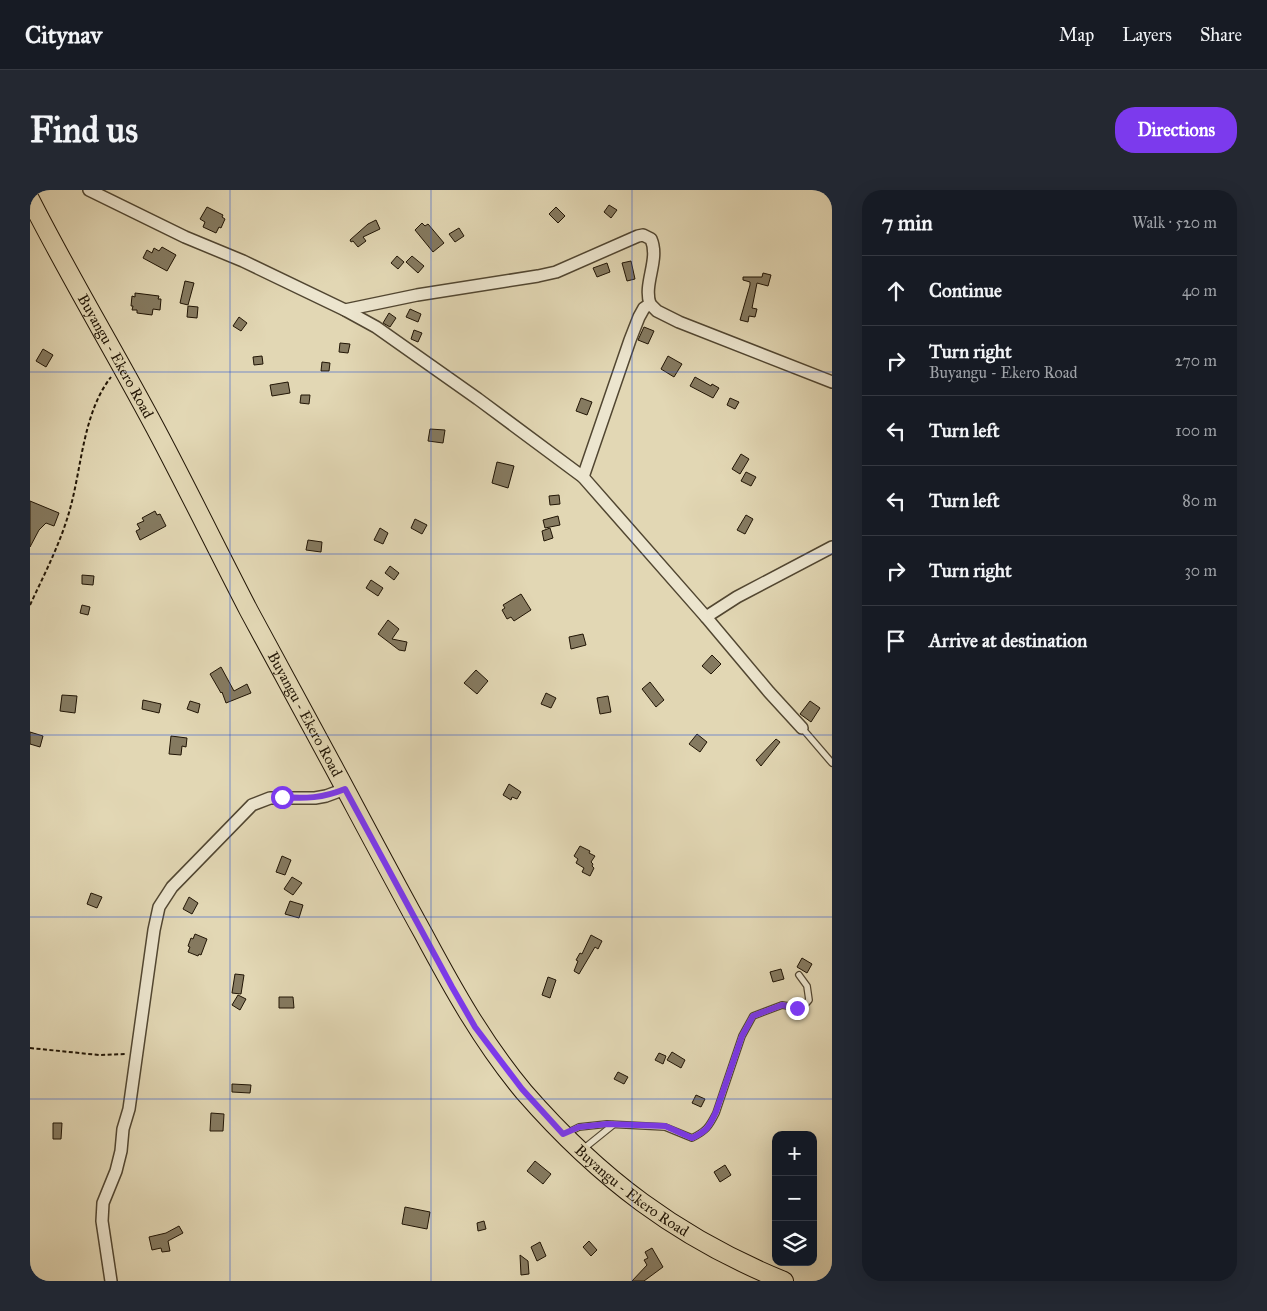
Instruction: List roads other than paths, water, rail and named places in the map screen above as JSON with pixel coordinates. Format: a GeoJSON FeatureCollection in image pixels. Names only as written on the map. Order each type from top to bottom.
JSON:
{"type":"FeatureCollection","features":[{"type":"Feature","properties":{"kind":"main road","name":"Buyangu - Ekero Road"},"geometry":{"type":"LineString","coordinates":[[30,199],[72,280],[158,434],[248,609],[475,1027],[522,1089],[563,1134],[580,1152],[626,1192],[689,1235],[736,1260],[784,1281]]}},
{"type":"Feature","properties":{"kind":"street"},"geometry":{"type":"LineString","coordinates":[[89,190],[184,237],[243,261],[376,327],[583,477],[802,728]]}},
{"type":"Feature","properties":{"kind":"street"},"geometry":{"type":"LineString","coordinates":[[345,310],[385,301],[518,280],[556,272],[643,235],[651,239],[653,247],[648,293],[650,304],[657,311],[679,322],[832,382]]}},
{"type":"Feature","properties":{"kind":"street"},"geometry":{"type":"LineString","coordinates":[[583,477],[630,340],[644,308],[650,304]]}},
{"type":"Feature","properties":{"kind":"street"},"geometry":{"type":"LineString","coordinates":[[706,617],[737,596],[832,547]]}},
{"type":"Feature","properties":{"kind":"street"},"geometry":{"type":"LineString","coordinates":[[111,1281],[102,1221],[103,1203],[116,1171],[121,1151],[123,1128],[129,1109],[156,917],[161,902],[184,873],[252,805],[270,798],[315,798],[345,789]]}},
{"type":"Feature","properties":{"kind":"lane"},"geometry":{"type":"LineString","coordinates":[[802,728],[832,763]]}},
{"type":"Feature","properties":{"kind":"lane"},"geometry":{"type":"LineString","coordinates":[[563,1134],[579,1127],[614,1124],[665,1126],[692,1138],[704,1132],[710,1125],[716,1112],[742,1036],[753,1016],[782,1005],[802,1008],[809,1000],[807,986],[799,975]]}},
{"type":"Feature","properties":{"kind":"lane"},"geometry":{"type":"LineString","coordinates":[[580,1152],[614,1124]]}}]}
